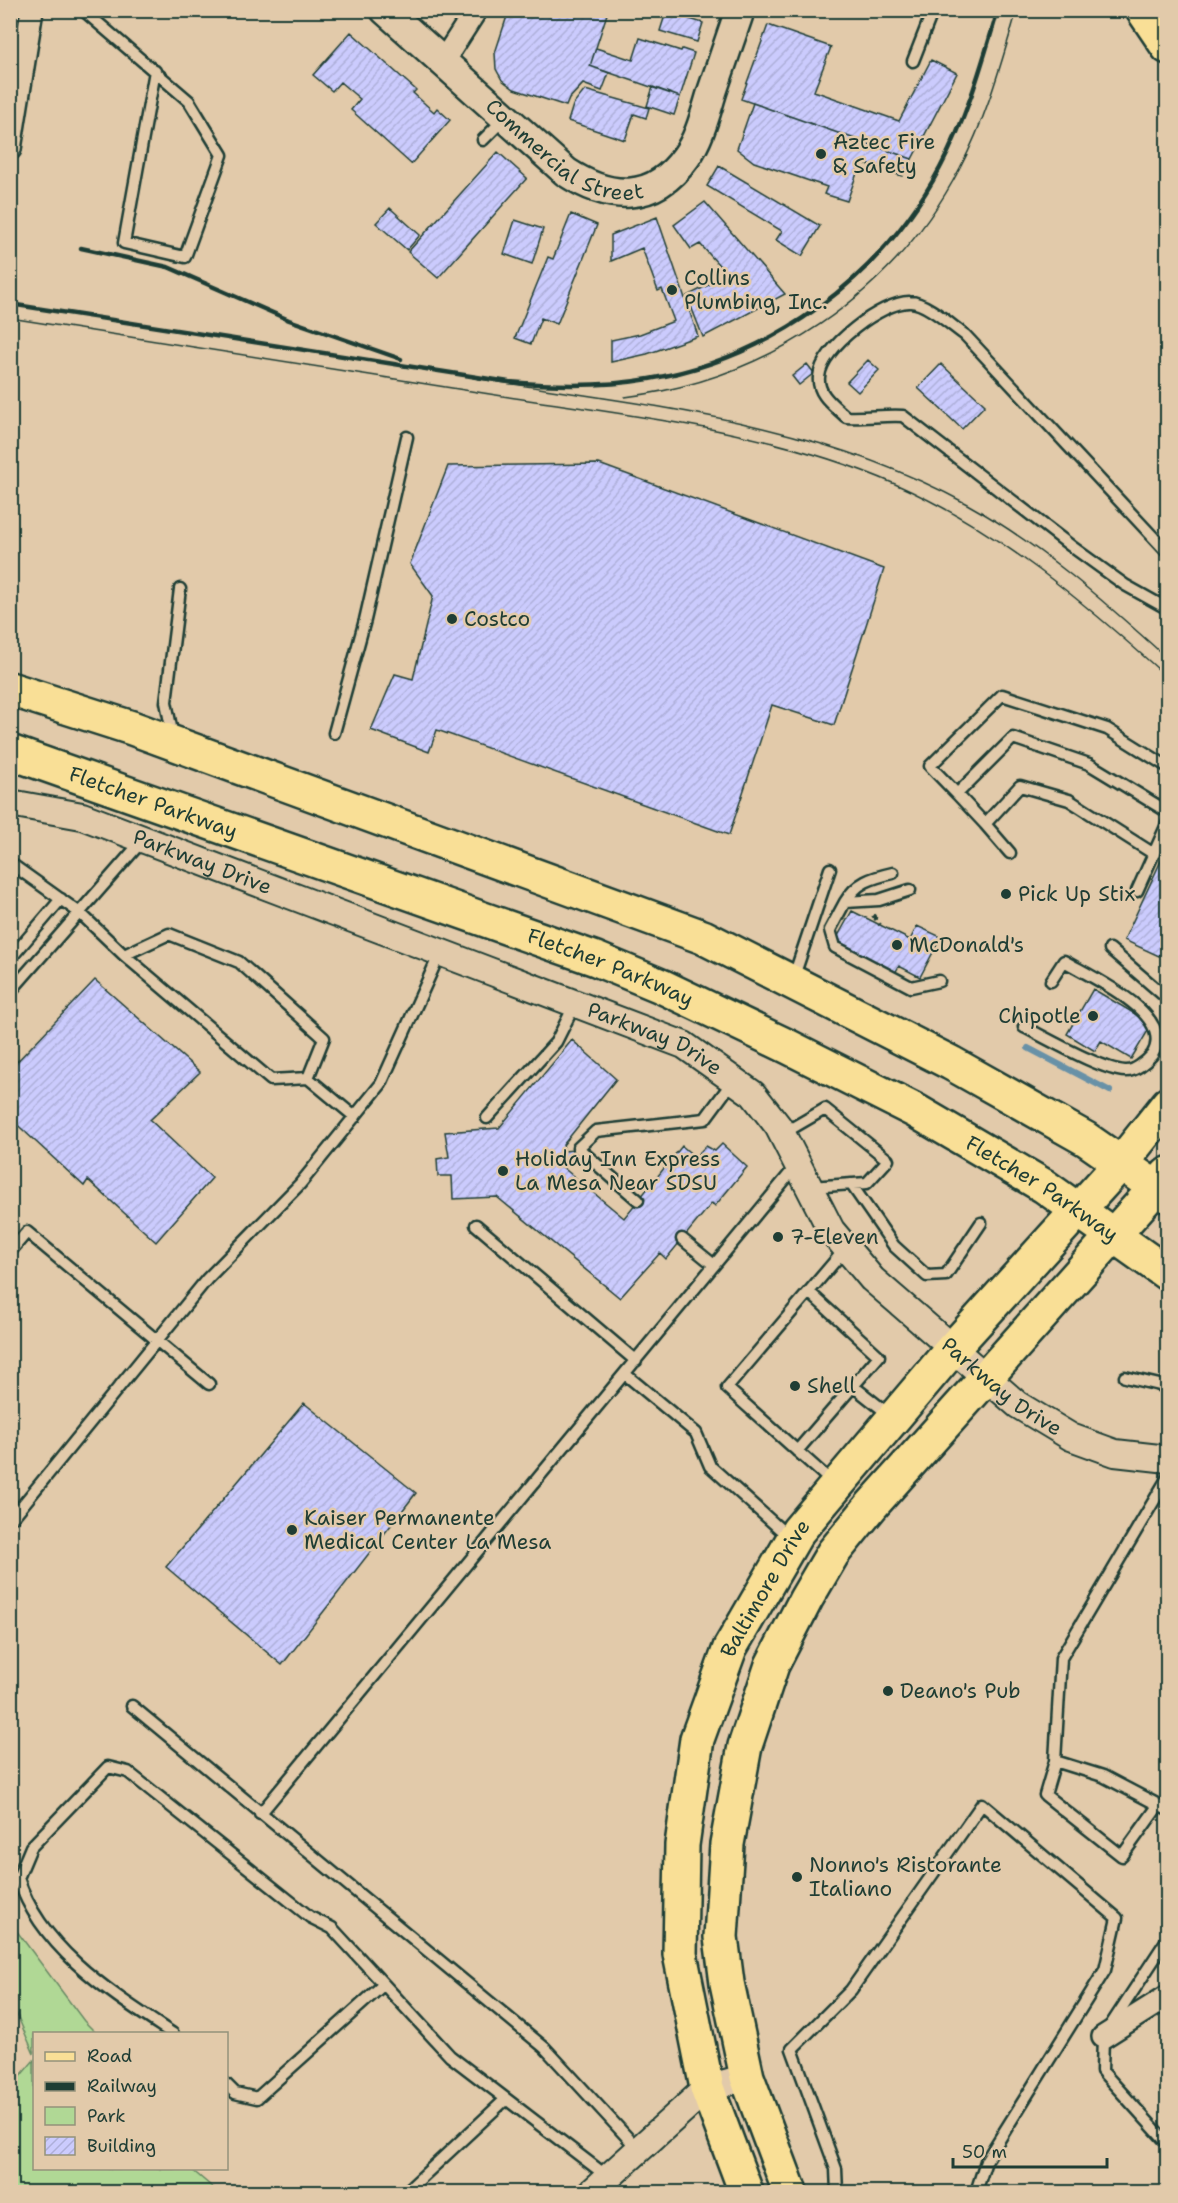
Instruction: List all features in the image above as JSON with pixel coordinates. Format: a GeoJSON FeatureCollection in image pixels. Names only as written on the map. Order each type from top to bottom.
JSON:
{"type":"FeatureCollection","features":[{"type":"Feature","properties":{"kind":"main road","name":"Commercial Street"},"geometry":{"type":"LineString","coordinates":[[385,10],[566,172],[586,185],[620,194],[639,191],[658,184],[675,172],[691,148],[740,10]]}},
{"type":"Feature","properties":{"kind":"main road"},"geometry":{"type":"LineString","coordinates":[[1143,10],[1167,47]]}},
{"type":"Feature","properties":{"kind":"main road"},"geometry":{"type":"LineString","coordinates":[[10,689],[174,743],[703,937],[951,1063],[1164,1186]]}},
{"type":"Feature","properties":{"kind":"main road","name":"Fletcher Parkway"},"geometry":{"type":"LineString","coordinates":[[10,752],[596,959],[661,986],[916,1111],[1044,1186],[1167,1274]]}},
{"type":"Feature","properties":{"kind":"main road","name":"Baltimore Drive"},"geometry":{"type":"LineString","coordinates":[[746,2193],[707,2088],[680,1954],[682,1845],[697,1740],[730,1648],[793,1540],[836,1485],[953,1348],[1080,1211],[1167,1104]]}},
{"type":"Feature","properties":{"kind":"main road","name":"Baltimore Drive"},"geometry":{"type":"LineString","coordinates":[[790,2193],[747,2077],[727,1983],[722,1926],[727,1844],[743,1757],[769,1675],[806,1599],[833,1553],[872,1505],[1114,1235],[1164,1186]]}},
{"type":"Feature","properties":{"kind":"street"},"geometry":{"type":"LineString","coordinates":[[10,149],[32,10]]}},
{"type":"Feature","properties":{"kind":"street"},"geometry":{"type":"LineString","coordinates":[[442,63],[476,10]]}},
{"type":"Feature","properties":{"kind":"street","name":"Parkway Drive"},"geometry":{"type":"LineString","coordinates":[[10,802],[82,816],[684,1045],[753,1094],[782,1134],[831,1230],[872,1279],[1018,1405],[1071,1437],[1115,1453],[1167,1459]]}},
{"type":"Feature","properties":{"kind":"street"},"geometry":{"type":"LineString","coordinates":[[1103,2037],[1167,1996]]}},
{"type":"Feature","properties":{"kind":"street"},"geometry":{"type":"LineString","coordinates":[[600,2185],[707,2088],[747,2077]]}},
{"type":"Feature","properties":{"kind":"lane"},"geometry":{"type":"LineString","coordinates":[[83,10],[155,71],[189,101],[222,155],[185,257],[124,243],[155,71]]}},
{"type":"Feature","properties":{"kind":"lane"},"geometry":{"type":"LineString","coordinates":[[913,61],[933,10]]}},
{"type":"Feature","properties":{"kind":"lane"},"geometry":{"type":"LineString","coordinates":[[483,140],[505,118]]}},
{"type":"Feature","properties":{"kind":"lane"},"geometry":{"type":"LineString","coordinates":[[1167,553],[965,335],[938,315],[913,302],[890,304],[842,339],[825,358],[819,377],[823,395],[846,417],[864,418],[879,414],[903,416],[1071,546],[1125,585],[1167,609]]}},
{"type":"Feature","properties":{"kind":"lane"},"geometry":{"type":"LineString","coordinates":[[334,733],[364,620],[407,436]]}},
{"type":"Feature","properties":{"kind":"lane"},"geometry":{"type":"LineString","coordinates":[[174,743],[165,702],[180,589]]}},
{"type":"Feature","properties":{"kind":"lane"},"geometry":{"type":"LineString","coordinates":[[1010,853],[930,766],[1002,695],[1107,729],[1167,767]]}},
{"type":"Feature","properties":{"kind":"lane"},"geometry":{"type":"LineString","coordinates":[[957,794],[1012,738],[1089,764],[1167,813]]}},
{"type":"Feature","properties":{"kind":"lane"},"geometry":{"type":"LineString","coordinates":[[985,824],[1020,786],[1069,800],[1154,854]]}},
{"type":"Feature","properties":{"kind":"lane"},"geometry":{"type":"LineString","coordinates":[[1137,891],[1167,822]]}},
{"type":"Feature","properties":{"kind":"lane"},"geometry":{"type":"LineString","coordinates":[[10,992],[144,840]]}},
{"type":"Feature","properties":{"kind":"lane"},"geometry":{"type":"LineString","coordinates":[[10,863],[80,913],[270,1080],[308,1078],[355,1117]]}},
{"type":"Feature","properties":{"kind":"lane"},"geometry":{"type":"LineString","coordinates":[[792,982],[830,869]]}},
{"type":"Feature","properties":{"kind":"lane"},"geometry":{"type":"LineString","coordinates":[[893,873],[872,878],[854,887],[830,930],[835,947],[911,987],[920,987],[939,981]]}},
{"type":"Feature","properties":{"kind":"lane"},"geometry":{"type":"LineString","coordinates":[[845,902],[879,900],[910,890]]}},
{"type":"Feature","properties":{"kind":"lane"},"geometry":{"type":"LineString","coordinates":[[10,959],[61,899]]}},
{"type":"Feature","properties":{"kind":"lane"},"geometry":{"type":"LineString","coordinates":[[124,954],[169,934],[239,962],[324,1038],[308,1078]]}},
{"type":"Feature","properties":{"kind":"lane"},"geometry":{"type":"LineString","coordinates":[[1110,949],[1167,999]]}},
{"type":"Feature","properties":{"kind":"lane"},"geometry":{"type":"LineString","coordinates":[[10,1514],[13,1517],[207,1279],[300,1184],[381,1084],[440,953]]}},
{"type":"Feature","properties":{"kind":"lane"},"geometry":{"type":"LineString","coordinates":[[1024,1027],[1111,1068],[1127,1072],[1152,1056],[1160,1043],[1160,1029],[1152,1018],[1129,998],[1073,966],[1064,961],[1051,981]]}},
{"type":"Feature","properties":{"kind":"lane"},"geometry":{"type":"LineString","coordinates":[[487,1118],[556,1042],[575,1004]]}},
{"type":"Feature","properties":{"kind":"lane"},"geometry":{"type":"LineString","coordinates":[[638,1200],[578,1148],[596,1131],[705,1119],[734,1081]]}},
{"type":"Feature","properties":{"kind":"lane"},"geometry":{"type":"LineString","coordinates":[[782,1134],[825,1109],[888,1160],[867,1183],[810,1187]]}},
{"type":"Feature","properties":{"kind":"lane"},"geometry":{"type":"LineString","coordinates":[[260,1814],[798,1163]]}},
{"type":"Feature","properties":{"kind":"lane"},"geometry":{"type":"LineString","coordinates":[[851,1184],[894,1246],[927,1276],[946,1275],[981,1223]]}},
{"type":"Feature","properties":{"kind":"lane"},"geometry":{"type":"LineString","coordinates":[[476,1225],[636,1361]]}},
{"type":"Feature","properties":{"kind":"lane"},"geometry":{"type":"LineString","coordinates":[[10,1252],[27,1232],[209,1384]]}},
{"type":"Feature","properties":{"kind":"lane"},"geometry":{"type":"LineString","coordinates":[[682,1239],[714,1266]]}},
{"type":"Feature","properties":{"kind":"lane"},"geometry":{"type":"LineString","coordinates":[[836,1485],[727,1388],[846,1248]]}},
{"type":"Feature","properties":{"kind":"lane"},"geometry":{"type":"LineString","coordinates":[[797,1451],[879,1356],[809,1292]]}},
{"type":"Feature","properties":{"kind":"lane"},"geometry":{"type":"LineString","coordinates":[[625,1374],[696,1433],[710,1466],[793,1540]]}},
{"type":"Feature","properties":{"kind":"lane"},"geometry":{"type":"LineString","coordinates":[[1125,1377],[1167,1388]]}},
{"type":"Feature","properties":{"kind":"lane"},"geometry":{"type":"LineString","coordinates":[[853,1386],[893,1418]]}},
{"type":"Feature","properties":{"kind":"lane"},"geometry":{"type":"LineString","coordinates":[[1055,1761],[1103,1776],[1162,1808],[1122,1856],[1045,1795],[1055,1761],[1061,1658],[1167,1477]]}},
{"type":"Feature","properties":{"kind":"lane"},"geometry":{"type":"LineString","coordinates":[[132,1706],[545,2048],[639,2150]]}},
{"type":"Feature","properties":{"kind":"lane"},"geometry":{"type":"LineString","coordinates":[[170,2032],[104,1987],[59,1945],[25,1900],[18,1878],[31,1847],[108,1767],[128,1772],[310,1917],[332,1928],[450,2056],[506,2099],[600,2185]]}},
{"type":"Feature","properties":{"kind":"lane"},"geometry":{"type":"LineString","coordinates":[[837,2193],[836,2169],[792,2049],[851,1990],[982,1804],[1117,1918],[1105,1970],[986,2161],[976,2193]]}},
{"type":"Feature","properties":{"kind":"lane"},"geometry":{"type":"LineString","coordinates":[[1167,1938],[1103,2037],[1102,2071],[1167,2144]]}},
{"type":"Feature","properties":{"kind":"lane"},"geometry":{"type":"LineString","coordinates":[[228,2086],[235,2093],[257,2098],[383,1985]]}},
{"type":"Feature","properties":{"kind":"lane"},"geometry":{"type":"LineString","coordinates":[[406,2193],[506,2099]]}},
{"type":"Feature","properties":{"kind":"green space"},"geometry":{"type":"Polygon","coordinates":[[[10,1922],[84,2021],[95,2032],[33,2032],[33,2052],[11,2001],[10,1922]]]}},
{"type":"Feature","properties":{"kind":"green space"},"geometry":{"type":"Polygon","coordinates":[[[33,2061],[33,2170],[192,2170],[218,2192],[11,2192],[11,2087],[33,2061]]]}},
{"type":"Feature","properties":{"kind":"building"},"geometry":{"type":"Polygon","coordinates":[[[509,10],[597,10],[607,14],[590,66],[609,73],[602,91],[583,84],[569,99],[566,106],[514,89],[502,80],[496,69],[495,53],[509,10]]]}},
{"type":"Feature","properties":{"kind":"building"},"geometry":{"type":"Polygon","coordinates":[[[666,12],[703,23],[697,42],[660,31],[666,12]]]}},
{"type":"Feature","properties":{"kind":"building"},"geometry":{"type":"Polygon","coordinates":[[[768,25],[831,47],[814,91],[899,121],[931,60],[957,73],[912,159],[741,99],[768,25]]]}},
{"type":"Feature","properties":{"kind":"building"},"geometry":{"type":"Polygon","coordinates":[[[351,32],[416,90],[413,93],[434,112],[437,108],[450,120],[411,164],[351,110],[360,99],[340,82],[332,91],[313,75],[351,32]]]}},
{"type":"Feature","properties":{"kind":"building"},"geometry":{"type":"Polygon","coordinates":[[[640,38],[694,53],[680,97],[590,66],[596,48],[633,60],[640,38]]]}},
{"type":"Feature","properties":{"kind":"building"},"geometry":{"type":"Polygon","coordinates":[[[653,87],[680,97],[674,115],[647,106],[653,87]]]}},
{"type":"Feature","properties":{"kind":"building"},"geometry":{"type":"Polygon","coordinates":[[[585,90],[649,108],[646,118],[634,114],[625,140],[568,121],[573,105],[585,90]]]}},
{"type":"Feature","properties":{"kind":"building","name":"Aztec Fire & Safety"},"geometry":{"type":"Polygon","coordinates":[[[753,103],[912,159],[902,176],[861,162],[847,201],[824,194],[827,187],[754,162],[737,149],[753,103]]]}},
{"type":"Feature","properties":{"kind":"building"},"geometry":{"type":"Polygon","coordinates":[[[498,152],[527,178],[438,278],[408,252],[498,152]]]}},
{"type":"Feature","properties":{"kind":"building"},"geometry":{"type":"Polygon","coordinates":[[[719,166],[820,226],[802,256],[776,240],[782,231],[707,186],[719,166]]]}},
{"type":"Feature","properties":{"kind":"building"},"geometry":{"type":"Polygon","coordinates":[[[705,202],[785,294],[703,337],[687,296],[728,275],[700,244],[691,249],[674,225],[705,202]]]}},
{"type":"Feature","properties":{"kind":"building"},"geometry":{"type":"Polygon","coordinates":[[[390,208],[420,235],[407,250],[376,223],[390,208]]]}},
{"type":"Feature","properties":{"kind":"building"},"geometry":{"type":"Polygon","coordinates":[[[571,214],[597,225],[557,324],[541,318],[531,344],[515,338],[548,257],[553,259],[571,214]]]}},
{"type":"Feature","properties":{"kind":"building","name":"Collins Plumbing, Inc."},"geometry":{"type":"Polygon","coordinates":[[[657,217],[698,336],[647,354],[611,362],[611,340],[640,334],[674,321],[662,289],[658,291],[642,248],[611,261],[611,235],[657,217]]]}},
{"type":"Feature","properties":{"kind":"building"},"geometry":{"type":"Polygon","coordinates":[[[515,220],[543,229],[532,264],[504,254],[515,220]]]}},
{"type":"Feature","properties":{"kind":"building"},"geometry":{"type":"Polygon","coordinates":[[[868,360],[879,370],[858,392],[847,382],[868,360]]]}},
{"type":"Feature","properties":{"kind":"building"},"geometry":{"type":"Polygon","coordinates":[[[807,364],[814,373],[799,385],[792,376],[807,364]]]}},
{"type":"Feature","properties":{"kind":"building"},"geometry":{"type":"Polygon","coordinates":[[[941,364],[985,405],[962,429],[918,388],[941,364]]]}},
{"type":"Feature","properties":{"kind":"building"},"geometry":{"type":"Polygon","coordinates":[[[599,464],[884,569],[834,725],[772,705],[729,835],[437,730],[429,752],[371,730],[395,674],[413,679],[433,596],[410,564],[448,466],[599,464]]]}},
{"type":"Feature","properties":{"kind":"building"},"geometry":{"type":"Polygon","coordinates":[[[1168,846],[1168,938],[1159,956],[1124,940],[1168,846]]]}},
{"type":"Feature","properties":{"kind":"building"},"geometry":{"type":"Polygon","coordinates":[[[852,911],[910,940],[917,926],[941,937],[920,977],[899,966],[895,973],[841,943],[838,936],[852,911]]]}},
{"type":"Feature","properties":{"kind":"building"},"geometry":{"type":"Polygon","coordinates":[[[95,980],[200,1072],[150,1120],[212,1178],[156,1242],[88,1180],[84,1186],[10,1118],[10,1069],[95,980]]]}},
{"type":"Feature","properties":{"kind":"building"},"geometry":{"type":"Polygon","coordinates":[[[1093,989],[1152,1024],[1131,1059],[1101,1041],[1095,1051],[1067,1034],[1093,989]]]}},
{"type":"Feature","properties":{"kind":"building","name":"Holiday Inn Express La Mesa Near SDSU"},"geometry":{"type":"Polygon","coordinates":[[[572,1040],[616,1079],[563,1145],[564,1151],[574,1150],[575,1163],[561,1166],[624,1218],[682,1146],[695,1157],[706,1146],[715,1151],[722,1144],[747,1167],[715,1206],[712,1203],[666,1259],[660,1253],[620,1298],[497,1197],[453,1199],[452,1176],[438,1176],[437,1159],[449,1157],[445,1132],[499,1128],[572,1040]]]}},
{"type":"Feature","properties":{"kind":"building","name":"Kaiser Permanente Medical Center La Mesa"},"geometry":{"type":"Polygon","coordinates":[[[304,1403],[416,1493],[282,1665],[166,1567],[304,1403]]]}},
{"type":"Feature","properties":{"kind":"waterway"},"geometry":{"type":"LineString","coordinates":[[1028,1048],[1110,1091]]}},
{"type":"Feature","properties":{"kind":"tram line"},"geometry":{"type":"LineString","coordinates":[[625,397],[677,388],[727,372],[775,351],[820,324],[862,292],[899,255],[932,214],[960,168],[978,130],[1017,10]]}},
{"type":"Feature","properties":{"kind":"tram line"},"geometry":{"type":"LineString","coordinates":[[10,318],[648,418],[749,437],[799,450],[847,465],[895,484],[970,523],[1072,595],[1168,678]]}},
{"type":"Feature","properties":{"kind":"tram line"},"geometry":{"type":"LineString","coordinates":[[473,378],[600,397],[726,420],[788,434],[849,453],[909,476],[967,504],[1047,556],[1168,659]]}},
{"type":"Feature","properties":{"kind":"railway"},"geometry":{"type":"LineString","coordinates":[[10,304],[509,382],[597,385],[649,379],[695,368],[738,353],[780,332],[819,307],[855,278],[887,244],[916,208],[950,149],[973,90],[998,10]]}},
{"type":"Feature","properties":{"kind":"railway"},"geometry":{"type":"LineString","coordinates":[[81,248],[168,267],[289,320],[401,359]]}},
{"type":"Feature","properties":{"kind":"place","name":"Aztec Fire & Safety"},"geometry":{"type":"Point","coordinates":[821,154]}},
{"type":"Feature","properties":{"kind":"place","name":"Collins Plumbing, Inc."},"geometry":{"type":"Point","coordinates":[672,290]}},
{"type":"Feature","properties":{"kind":"place","name":"Costco"},"geometry":{"type":"Point","coordinates":[452,619]}},
{"type":"Feature","properties":{"kind":"place","name":"Pick Up Stix"},"geometry":{"type":"Point","coordinates":[1006,894]}},
{"type":"Feature","properties":{"kind":"place","name":"McDonald's"},"geometry":{"type":"Point","coordinates":[897,945]}},
{"type":"Feature","properties":{"kind":"place","name":"Chipotle"},"geometry":{"type":"Point","coordinates":[1093,1016]}},
{"type":"Feature","properties":{"kind":"place","name":"Holiday Inn Express La Mesa Near SDSU"},"geometry":{"type":"Point","coordinates":[503,1171]}},
{"type":"Feature","properties":{"kind":"place","name":"7-Eleven"},"geometry":{"type":"Point","coordinates":[778,1237]}},
{"type":"Feature","properties":{"kind":"place","name":"Shell"},"geometry":{"type":"Point","coordinates":[795,1386]}},
{"type":"Feature","properties":{"kind":"place","name":"Kaiser Permanente Medical Center La Mesa"},"geometry":{"type":"Point","coordinates":[292,1530]}},
{"type":"Feature","properties":{"kind":"place","name":"Deano's Pub"},"geometry":{"type":"Point","coordinates":[888,1691]}},
{"type":"Feature","properties":{"kind":"place","name":"Nonno's Ristorante Italiano"},"geometry":{"type":"Point","coordinates":[797,1877]}}]}
